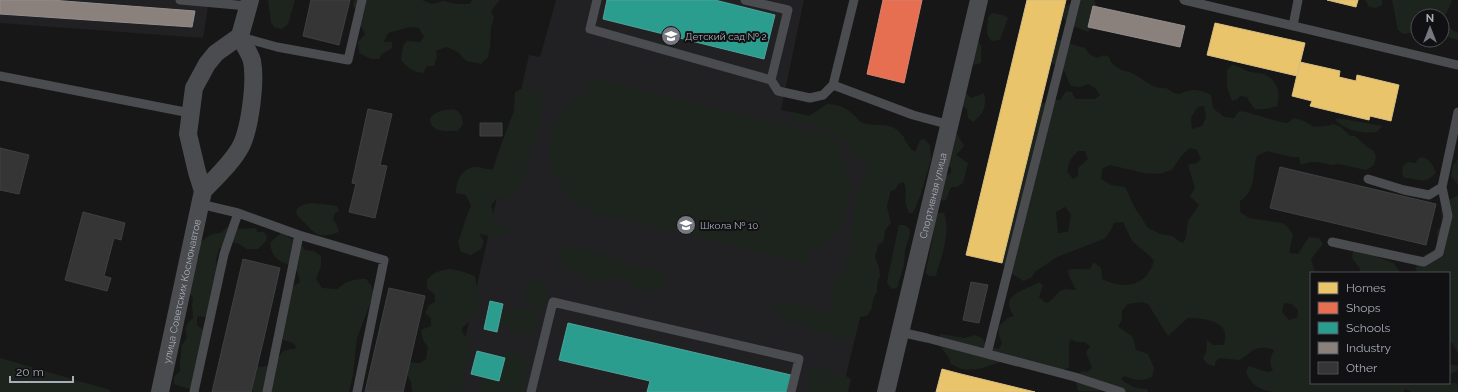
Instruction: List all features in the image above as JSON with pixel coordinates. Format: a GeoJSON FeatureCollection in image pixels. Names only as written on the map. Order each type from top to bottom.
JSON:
{"type":"FeatureCollection","features":[{"type":"Feature","properties":{"kind":"street","name":"Спортивная улица"},"geometry":{"type":"LineString","coordinates":[[886,392],[980,0]]}},
{"type":"Feature","properties":{"kind":"street"},"geometry":{"type":"LineString","coordinates":[[202,197],[232,159],[240,146],[249,122],[252,60],[240,36],[249,3]]}},
{"type":"Feature","properties":{"kind":"street","name":"улица Советских Космонавтов"},"geometry":{"type":"LineString","coordinates":[[160,392],[202,197],[188,134],[194,88],[207,64],[216,53],[240,36]]}},
{"type":"Feature","properties":{"kind":"lane"},"geometry":{"type":"LineString","coordinates":[[180,0],[249,3]]}},
{"type":"Feature","properties":{"kind":"lane"},"geometry":{"type":"LineString","coordinates":[[240,36],[277,48],[348,60],[362,0]]}},
{"type":"Feature","properties":{"kind":"lane"},"geometry":{"type":"LineString","coordinates":[[597,0],[590,29],[771,80],[778,91],[810,98],[823,95],[832,85],[854,0]]}},
{"type":"Feature","properties":{"kind":"lane"},"geometry":{"type":"LineString","coordinates":[[745,0],[788,10],[771,80]]}},
{"type":"Feature","properties":{"kind":"lane"},"geometry":{"type":"LineString","coordinates":[[987,354],[1076,0]]}},
{"type":"Feature","properties":{"kind":"lane"},"geometry":{"type":"LineString","coordinates":[[1184,0],[1458,65]]}},
{"type":"Feature","properties":{"kind":"lane"},"geometry":{"type":"LineString","coordinates":[[1293,26],[1298,0]]}},
{"type":"Feature","properties":{"kind":"lane"},"geometry":{"type":"LineString","coordinates":[[0,76],[190,113]]}},
{"type":"Feature","properties":{"kind":"lane"},"geometry":{"type":"LineString","coordinates":[[832,85],[913,115],[950,125]]}},
{"type":"Feature","properties":{"kind":"lane"},"geometry":{"type":"LineString","coordinates":[[1332,242],[1424,262],[1439,253],[1448,216],[1442,188],[1454,148],[1458,112]]}},
{"type":"Feature","properties":{"kind":"lane"},"geometry":{"type":"LineString","coordinates":[[1368,179],[1404,190],[1428,194],[1442,188]]}},
{"type":"Feature","properties":{"kind":"lane"},"geometry":{"type":"LineString","coordinates":[[202,197],[238,213],[299,234],[384,260],[357,392]]}},
{"type":"Feature","properties":{"kind":"lane"},"geometry":{"type":"LineString","coordinates":[[194,392],[224,254],[238,213]]}},
{"type":"Feature","properties":{"kind":"lane"},"geometry":{"type":"LineString","coordinates":[[267,392],[299,234]]}},
{"type":"Feature","properties":{"kind":"lane"},"geometry":{"type":"LineString","coordinates":[[531,392],[553,302],[799,360],[791,392]]}},
{"type":"Feature","properties":{"kind":"lane"},"geometry":{"type":"LineString","coordinates":[[900,332],[1091,382],[1121,392]]}},
{"type":"Feature","properties":{"kind":"shaded area"},"geometry":{"type":"Polygon","coordinates":[[[0,0],[209,0],[203,38],[0,23],[0,0]]]}},
{"type":"Feature","properties":{"kind":"shaded area"},"geometry":{"type":"Polygon","coordinates":[[[268,0],[295,0],[288,24],[282,29],[274,27],[271,22],[268,0]]]}},
{"type":"Feature","properties":{"kind":"shaded area"},"geometry":{"type":"Polygon","coordinates":[[[354,0],[422,0],[432,4],[443,1],[456,4],[470,4],[472,0],[500,0],[491,11],[494,18],[491,27],[490,47],[488,57],[481,64],[466,61],[458,52],[446,47],[436,51],[437,56],[434,66],[427,66],[423,73],[416,72],[401,60],[403,46],[407,41],[420,42],[424,37],[419,28],[410,27],[388,33],[384,42],[392,42],[392,48],[382,54],[379,59],[371,59],[359,53],[358,42],[365,34],[357,18],[353,5],[354,0]]]}},
{"type":"Feature","properties":{"kind":"shaded area","name":"Школа № 10"},"geometry":{"type":"Polygon","coordinates":[[[556,0],[804,0],[781,110],[904,136],[842,392],[453,392],[529,55],[540,57],[556,0]]]}},
{"type":"Feature","properties":{"kind":"shaded area"},"geometry":{"type":"Polygon","coordinates":[[[1073,0],[1094,0],[1097,7],[1093,6],[1088,27],[1092,28],[1088,32],[1070,25],[1062,17],[1065,6],[1070,4],[1073,0]]]}},
{"type":"Feature","properties":{"kind":"shaded area"},"geometry":{"type":"Polygon","coordinates":[[[1365,0],[1382,0],[1382,5],[1376,8],[1369,7],[1365,0]]]}},
{"type":"Feature","properties":{"kind":"shaded area"},"geometry":{"type":"Polygon","coordinates":[[[1392,0],[1452,0],[1449,8],[1410,8],[1410,33],[1403,34],[1398,30],[1392,0]]]}},
{"type":"Feature","properties":{"kind":"shaded area"},"geometry":{"type":"Polygon","coordinates":[[[992,13],[1003,15],[1008,18],[1000,40],[991,41],[987,34],[988,17],[992,13]]]}},
{"type":"Feature","properties":{"kind":"shaded area"},"geometry":{"type":"Polygon","coordinates":[[[1450,28],[1458,33],[1458,40],[1450,38],[1450,28]]]}},
{"type":"Feature","properties":{"kind":"shaded area"},"geometry":{"type":"Polygon","coordinates":[[[977,39],[981,46],[981,63],[970,66],[977,39]]]}},
{"type":"Feature","properties":{"kind":"shaded area"},"geometry":{"type":"Polygon","coordinates":[[[1056,39],[1085,48],[1089,54],[1097,58],[1104,55],[1109,57],[1112,64],[1118,68],[1138,76],[1157,88],[1166,88],[1174,93],[1180,94],[1195,90],[1203,91],[1211,95],[1213,108],[1224,117],[1234,118],[1239,111],[1287,123],[1294,118],[1304,121],[1314,127],[1333,124],[1341,127],[1350,136],[1355,136],[1374,151],[1376,157],[1374,165],[1366,170],[1339,164],[1332,165],[1317,162],[1310,162],[1301,165],[1299,157],[1291,157],[1267,151],[1257,156],[1252,186],[1246,196],[1240,201],[1240,212],[1249,218],[1282,223],[1288,227],[1293,235],[1289,253],[1298,254],[1309,237],[1319,238],[1323,244],[1311,259],[1315,272],[1310,272],[1310,384],[1457,383],[1458,392],[1411,392],[1406,389],[1403,392],[1273,392],[1264,390],[1256,386],[1250,380],[1246,371],[1249,366],[1267,372],[1273,371],[1270,360],[1274,350],[1259,348],[1252,351],[1240,360],[1219,358],[1215,363],[1215,366],[1207,364],[1203,358],[1206,353],[1207,340],[1213,345],[1224,345],[1225,336],[1224,330],[1221,326],[1211,321],[1188,318],[1168,336],[1148,304],[1142,302],[1128,304],[1122,311],[1122,320],[1118,326],[1132,336],[1136,350],[1148,354],[1154,368],[1152,377],[1145,380],[1138,380],[1124,376],[1121,379],[1133,387],[1147,389],[1148,392],[1078,391],[1075,377],[1082,371],[1087,372],[1092,368],[1086,352],[1090,346],[1085,342],[1077,342],[1070,339],[1069,368],[1053,372],[1041,373],[1035,371],[1018,357],[983,368],[969,370],[962,369],[951,364],[949,358],[936,341],[941,334],[964,338],[975,335],[982,338],[988,347],[999,349],[1002,343],[999,335],[999,326],[1008,318],[1014,316],[1010,309],[1009,303],[1015,294],[1039,282],[1043,285],[1039,297],[1046,303],[1049,302],[1062,290],[1076,290],[1069,276],[1068,270],[1090,269],[1094,262],[1101,268],[1102,279],[1118,284],[1133,284],[1146,276],[1154,261],[1132,241],[1123,222],[1114,223],[1104,239],[1057,257],[1036,271],[1031,278],[1023,281],[1011,273],[1002,263],[1041,104],[1051,100],[1060,100],[1066,91],[1072,92],[1075,99],[1095,99],[1100,95],[1096,89],[1088,84],[1081,87],[1071,86],[1062,68],[1051,63],[1056,39]],[[1204,106],[1198,107],[1191,117],[1192,129],[1202,126],[1206,118],[1204,106]],[[1190,148],[1181,156],[1172,170],[1159,174],[1144,173],[1110,165],[1102,169],[1101,179],[1111,185],[1125,187],[1136,210],[1147,227],[1160,234],[1173,236],[1183,243],[1186,237],[1188,221],[1199,205],[1190,196],[1195,188],[1188,165],[1197,163],[1201,159],[1197,150],[1190,148]],[[1078,151],[1070,160],[1067,171],[1073,179],[1078,176],[1078,168],[1088,159],[1085,151],[1078,151]],[[1065,207],[1056,212],[1058,233],[1068,232],[1071,214],[1065,207]],[[1284,303],[1282,312],[1289,320],[1297,318],[1298,310],[1292,304],[1284,303]]]}},
{"type":"Feature","properties":{"kind":"shaded area"},"geometry":{"type":"Polygon","coordinates":[[[1232,65],[1249,72],[1263,74],[1272,79],[1278,91],[1277,106],[1267,109],[1255,109],[1247,97],[1240,96],[1238,99],[1232,101],[1227,87],[1227,70],[1232,65]]]}},
{"type":"Feature","properties":{"kind":"shaded area"},"geometry":{"type":"Polygon","coordinates":[[[591,78],[842,139],[838,153],[845,164],[849,175],[849,194],[845,213],[831,239],[824,245],[805,254],[811,256],[809,264],[591,212],[577,203],[566,193],[557,180],[549,153],[550,138],[556,123],[565,109],[570,104],[588,93],[591,78]]]}},
{"type":"Feature","properties":{"kind":"shaded area"},"geometry":{"type":"Polygon","coordinates":[[[521,89],[531,91],[537,90],[543,97],[542,109],[537,136],[530,154],[526,175],[518,190],[510,196],[496,199],[491,206],[497,224],[508,229],[499,237],[491,237],[479,233],[484,242],[481,249],[471,255],[461,252],[458,242],[471,206],[466,195],[456,193],[457,183],[464,171],[473,167],[493,169],[514,111],[515,92],[521,89]]]}},
{"type":"Feature","properties":{"kind":"shaded area"},"geometry":{"type":"Polygon","coordinates":[[[965,92],[971,98],[984,93],[984,109],[980,116],[973,122],[968,118],[967,109],[963,106],[965,92]]]}},
{"type":"Feature","properties":{"kind":"shaded area"},"geometry":{"type":"Polygon","coordinates":[[[827,104],[846,109],[860,122],[873,125],[885,125],[896,129],[915,152],[920,140],[924,139],[930,145],[931,159],[921,194],[913,213],[909,213],[905,203],[906,191],[904,182],[898,184],[895,190],[887,191],[885,199],[891,223],[885,230],[884,241],[878,245],[875,257],[880,276],[877,284],[877,292],[873,299],[872,308],[867,316],[860,317],[857,329],[852,339],[841,341],[830,333],[816,333],[808,325],[790,323],[773,307],[777,302],[802,304],[825,312],[832,309],[833,285],[835,279],[843,271],[848,260],[857,196],[860,186],[865,180],[867,165],[851,153],[849,144],[841,136],[821,130],[812,124],[795,121],[789,117],[793,112],[809,116],[827,104]]]}},
{"type":"Feature","properties":{"kind":"shaded area"},"geometry":{"type":"Polygon","coordinates":[[[452,109],[460,114],[462,119],[463,124],[458,131],[436,129],[431,123],[430,118],[440,111],[452,109]]]}},
{"type":"Feature","properties":{"kind":"shaded area"},"geometry":{"type":"Polygon","coordinates":[[[1335,119],[1382,126],[1377,132],[1360,132],[1349,129],[1335,119]]]}},
{"type":"Feature","properties":{"kind":"shaded area"},"geometry":{"type":"Polygon","coordinates":[[[957,134],[964,146],[956,155],[968,163],[963,183],[957,187],[951,187],[946,200],[937,201],[942,178],[951,173],[951,168],[947,164],[947,137],[957,134]]]}},
{"type":"Feature","properties":{"kind":"shaded area"},"geometry":{"type":"Polygon","coordinates":[[[1420,157],[1429,160],[1436,173],[1432,177],[1424,180],[1404,178],[1402,173],[1403,166],[1408,162],[1415,163],[1420,157]]]}},
{"type":"Feature","properties":{"kind":"shaded area"},"geometry":{"type":"Polygon","coordinates":[[[1458,159],[1458,185],[1451,176],[1453,165],[1458,159]]]}},
{"type":"Feature","properties":{"kind":"shaded area"},"geometry":{"type":"Polygon","coordinates":[[[1458,195],[1458,353],[1450,342],[1450,272],[1417,272],[1416,270],[1417,260],[1441,245],[1437,239],[1437,231],[1442,225],[1441,209],[1445,202],[1458,195]]]}},
{"type":"Feature","properties":{"kind":"shaded area"},"geometry":{"type":"Polygon","coordinates":[[[313,203],[337,206],[339,211],[335,213],[333,220],[336,223],[339,232],[328,235],[316,234],[299,217],[296,211],[299,207],[313,203]]]}},
{"type":"Feature","properties":{"kind":"shaded area"},"geometry":{"type":"Polygon","coordinates":[[[935,213],[944,213],[946,221],[946,237],[936,276],[929,276],[926,273],[926,270],[932,241],[935,213]]]}},
{"type":"Feature","properties":{"kind":"shaded area"},"geometry":{"type":"Polygon","coordinates":[[[234,225],[240,229],[256,228],[257,232],[264,232],[267,236],[266,241],[258,249],[247,249],[237,243],[228,242],[219,249],[216,259],[217,266],[223,277],[220,292],[213,306],[205,317],[197,316],[197,325],[207,333],[196,382],[190,389],[174,384],[174,377],[180,371],[181,346],[187,338],[186,327],[193,318],[193,298],[189,292],[196,260],[199,256],[199,245],[208,236],[221,233],[227,227],[234,225]]]}},
{"type":"Feature","properties":{"kind":"shaded area"},"geometry":{"type":"Polygon","coordinates":[[[899,225],[904,225],[909,228],[910,234],[905,250],[904,265],[897,288],[892,289],[887,283],[899,225]]]}},
{"type":"Feature","properties":{"kind":"shaded area"},"geometry":{"type":"Polygon","coordinates":[[[281,233],[286,233],[289,238],[298,240],[305,250],[314,251],[321,256],[321,266],[316,279],[322,288],[337,289],[347,282],[362,279],[366,279],[371,285],[374,293],[357,338],[353,375],[349,392],[254,392],[252,390],[257,367],[270,365],[283,351],[297,348],[293,343],[284,340],[279,336],[276,326],[280,307],[285,295],[291,287],[300,282],[293,264],[280,261],[272,252],[270,243],[281,233]]]}},
{"type":"Feature","properties":{"kind":"shaded area"},"geometry":{"type":"Polygon","coordinates":[[[564,246],[572,246],[586,251],[598,252],[628,266],[648,268],[661,272],[666,276],[665,282],[652,292],[635,288],[627,279],[619,277],[595,281],[562,267],[557,261],[556,255],[559,248],[564,246]]]}},
{"type":"Feature","properties":{"kind":"shaded area"},"geometry":{"type":"Polygon","coordinates":[[[1354,246],[1374,251],[1378,257],[1394,263],[1399,272],[1360,272],[1360,269],[1352,258],[1354,246]]]}},
{"type":"Feature","properties":{"kind":"shaded area"},"geometry":{"type":"Polygon","coordinates":[[[451,269],[475,276],[480,303],[476,315],[462,328],[463,334],[471,340],[470,353],[463,379],[464,392],[414,392],[412,391],[411,382],[407,375],[410,362],[420,363],[426,359],[428,347],[423,340],[421,330],[431,326],[431,318],[425,313],[429,305],[435,302],[435,295],[427,288],[427,280],[438,272],[451,269]]]}},
{"type":"Feature","properties":{"kind":"shaded area"},"geometry":{"type":"Polygon","coordinates":[[[534,280],[542,281],[548,288],[547,304],[535,315],[538,321],[538,329],[528,334],[515,333],[501,324],[500,319],[502,310],[522,308],[531,311],[533,305],[524,297],[525,285],[534,280]]]}},
{"type":"Feature","properties":{"kind":"shaded area"},"geometry":{"type":"Polygon","coordinates":[[[506,351],[518,351],[526,361],[527,388],[523,392],[481,391],[480,383],[505,358],[500,356],[506,351]]]}},
{"type":"Feature","properties":{"kind":"shaded area"},"geometry":{"type":"Polygon","coordinates":[[[0,358],[110,390],[110,392],[0,392],[0,358]]]}},
{"type":"Feature","properties":{"kind":"shaded area"},"geometry":{"type":"Polygon","coordinates":[[[1450,364],[1458,366],[1457,371],[1450,374],[1450,364]]]}},
{"type":"Feature","properties":{"kind":"shaded area"},"geometry":{"type":"Polygon","coordinates":[[[816,367],[828,369],[839,376],[846,376],[851,379],[848,392],[810,392],[807,378],[816,367]]]}},
{"type":"Feature","properties":{"kind":"building: Homes"},"geometry":{"type":"Polygon","coordinates":[[[1027,0],[1066,0],[1002,263],[966,255],[1027,0]]]}},
{"type":"Feature","properties":{"kind":"building: Homes"},"geometry":{"type":"Polygon","coordinates":[[[1327,0],[1358,0],[1356,7],[1327,0]]]}},
{"type":"Feature","properties":{"kind":"building: Homes"},"geometry":{"type":"Polygon","coordinates":[[[1215,23],[1305,43],[1297,76],[1207,55],[1215,23]]]}},
{"type":"Feature","properties":{"kind":"building: Homes"},"geometry":{"type":"Polygon","coordinates":[[[1300,62],[1340,71],[1339,77],[1356,81],[1357,75],[1399,85],[1391,121],[1370,116],[1369,120],[1310,106],[1312,101],[1292,96],[1300,62]]]}},
{"type":"Feature","properties":{"kind":"building: Homes"},"geometry":{"type":"Polygon","coordinates":[[[942,369],[961,374],[1035,392],[936,392],[942,369]]]}},
{"type":"Feature","properties":{"kind":"building: Shops"},"geometry":{"type":"Polygon","coordinates":[[[883,0],[922,0],[904,83],[867,74],[883,0]]]}},
{"type":"Feature","properties":{"kind":"building: Schools"},"geometry":{"type":"Polygon","coordinates":[[[607,0],[715,0],[775,15],[764,59],[603,19],[607,0]]]}},
{"type":"Feature","properties":{"kind":"building: Schools"},"geometry":{"type":"Polygon","coordinates":[[[490,301],[503,304],[497,332],[484,329],[490,301]]]}},
{"type":"Feature","properties":{"kind":"building: Schools"},"geometry":{"type":"Polygon","coordinates":[[[568,323],[791,375],[787,392],[647,392],[650,381],[559,360],[568,323]]]}},
{"type":"Feature","properties":{"kind":"building: Schools"},"geometry":{"type":"Polygon","coordinates":[[[477,351],[505,358],[499,381],[471,374],[477,351]]]}},
{"type":"Feature","properties":{"kind":"building: Industry"},"geometry":{"type":"Polygon","coordinates":[[[0,0],[51,0],[195,11],[192,27],[0,14],[0,0]]]}},
{"type":"Feature","properties":{"kind":"building: Industry"},"geometry":{"type":"Polygon","coordinates":[[[1093,6],[1185,26],[1180,47],[1088,27],[1093,6]]]}},
{"type":"Feature","properties":{"kind":"building: Other"},"geometry":{"type":"Polygon","coordinates":[[[311,0],[350,0],[339,45],[303,36],[311,0]]]}},
{"type":"Feature","properties":{"kind":"building: Other"},"geometry":{"type":"Polygon","coordinates":[[[368,109],[392,114],[380,165],[387,166],[375,218],[349,212],[356,184],[352,183],[368,109]]]}},
{"type":"Feature","properties":{"kind":"building: Other"},"geometry":{"type":"Polygon","coordinates":[[[480,123],[502,123],[502,136],[480,136],[480,123]]]}},
{"type":"Feature","properties":{"kind":"building: Other"},"geometry":{"type":"Polygon","coordinates":[[[0,148],[29,155],[19,194],[0,190],[0,148]]]}},
{"type":"Feature","properties":{"kind":"building: Other"},"geometry":{"type":"Polygon","coordinates":[[[1280,167],[1436,204],[1426,245],[1270,208],[1280,167]]]}},
{"type":"Feature","properties":{"kind":"building: Other"},"geometry":{"type":"Polygon","coordinates":[[[83,212],[125,223],[121,240],[114,238],[104,276],[111,278],[107,291],[65,280],[83,212]]]}},
{"type":"Feature","properties":{"kind":"building: Other"},"geometry":{"type":"Polygon","coordinates":[[[243,259],[280,268],[264,338],[251,392],[212,392],[243,259]]]}},
{"type":"Feature","properties":{"kind":"building: Other"},"geometry":{"type":"Polygon","coordinates":[[[971,282],[988,285],[979,323],[963,320],[971,282]]]}},
{"type":"Feature","properties":{"kind":"building: Other"},"geometry":{"type":"Polygon","coordinates":[[[389,288],[425,296],[403,392],[365,392],[389,288]]]}},
{"type":"Feature","properties":{"kind":"place","name":"Детский сад № 2"},"geometry":{"type":"Point","coordinates":[671,36]}},
{"type":"Feature","properties":{"kind":"place","name":"Школа № 10"},"geometry":{"type":"Point","coordinates":[686,225]}}]}
